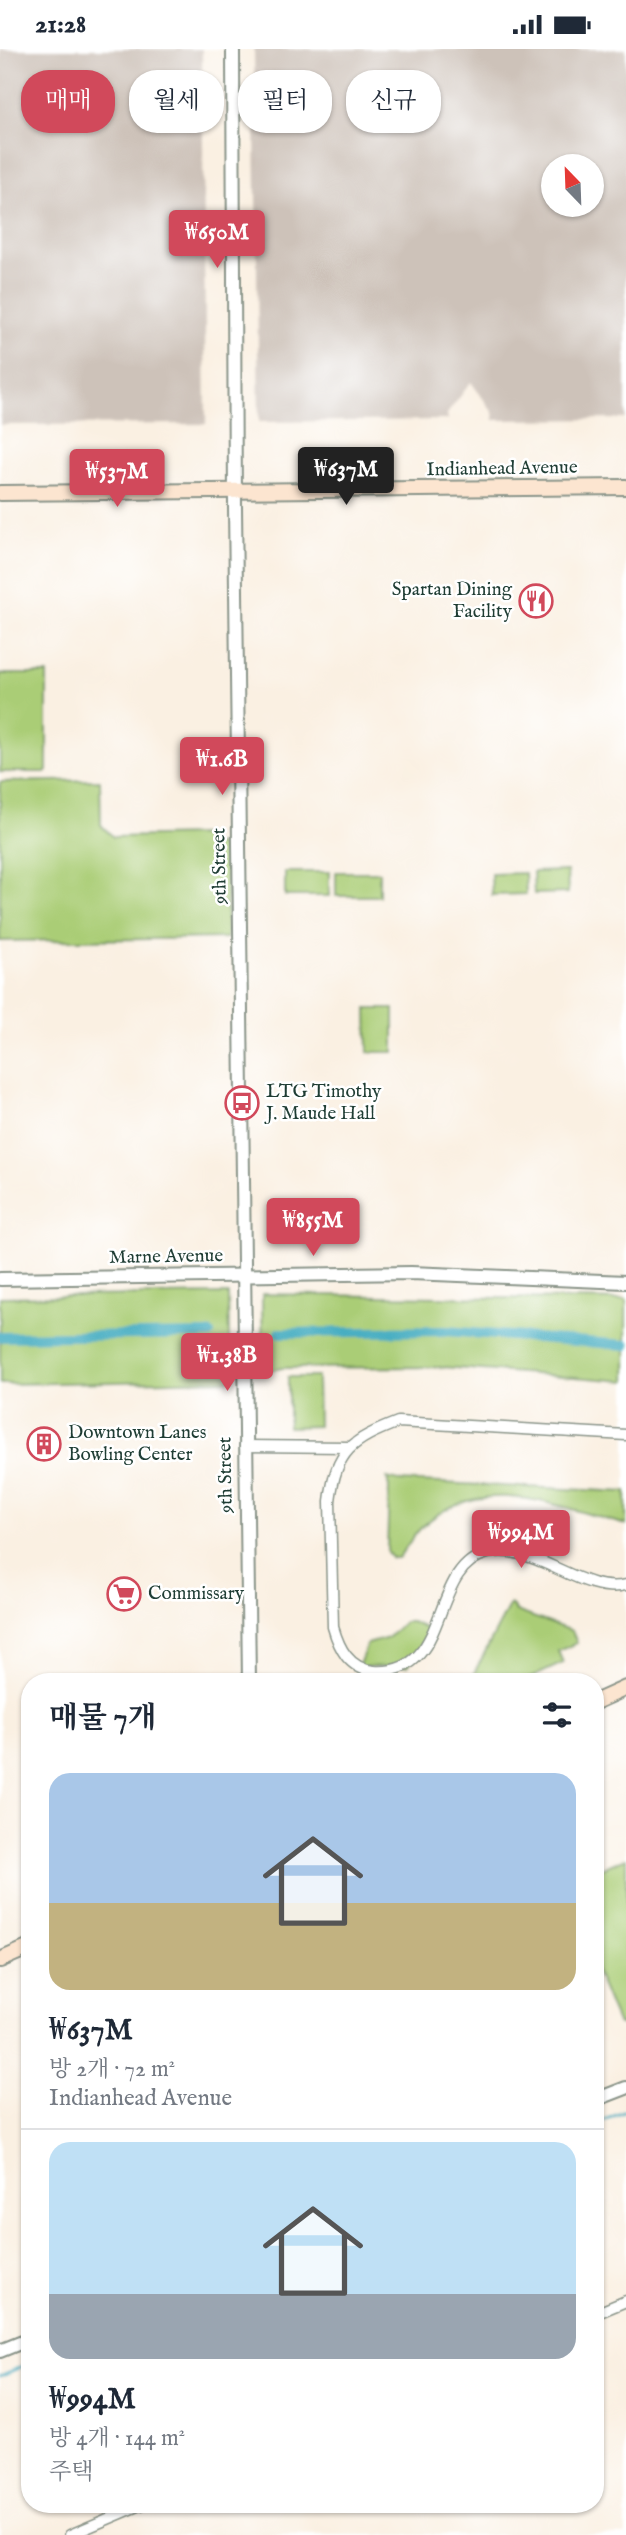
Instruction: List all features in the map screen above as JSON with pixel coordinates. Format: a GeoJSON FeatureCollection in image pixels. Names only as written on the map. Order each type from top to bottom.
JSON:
{"type":"FeatureCollection","features":[{"type":"Feature","properties":{"kind":"main road","name":"Indianhead Avenue"},"geometry":{"type":"LineString","coordinates":[[0,493],[626,487]]}},
{"type":"Feature","properties":{"kind":"main road"},"geometry":{"type":"LineString","coordinates":[[604,1698],[626,1688]]}},
{"type":"Feature","properties":{"kind":"main road"},"geometry":{"type":"LineString","coordinates":[[0,1960],[21,1951]]}},
{"type":"Feature","properties":{"kind":"street","name":"9th Street"},"geometry":{"type":"LineString","coordinates":[[233,49],[234,491],[249,1673]]}},
{"type":"Feature","properties":{"kind":"street","name":"Marne Avenue"},"geometry":{"type":"LineString","coordinates":[[0,1279],[411,1273],[626,1282]]}},
{"type":"Feature","properties":{"kind":"street"},"geometry":{"type":"LineString","coordinates":[[626,1435],[398,1422],[370,1433],[348,1447],[332,1482],[330,1501],[332,1627],[339,1645],[358,1667],[370,1671],[396,1670],[416,1658],[456,1578],[483,1554],[499,1551],[519,1553],[604,1586],[626,1585]]}},
{"type":"Feature","properties":{"kind":"street"},"geometry":{"type":"LineString","coordinates":[[245,1446],[348,1447]]}},
{"type":"Feature","properties":{"kind":"street"},"geometry":{"type":"LineString","coordinates":[[604,2097],[626,2088]]}},
{"type":"Feature","properties":{"kind":"street"},"geometry":{"type":"LineString","coordinates":[[604,2310],[626,2301]]}},
{"type":"Feature","properties":{"kind":"street"},"geometry":{"type":"LineString","coordinates":[[0,2351],[21,2343]]}},
{"type":"Feature","properties":{"kind":"street"},"geometry":{"type":"LineString","coordinates":[[70,2535],[122,2513]]}},
{"type":"Feature","properties":{"kind":"shaded area"},"geometry":{"type":"Polygon","coordinates":[[[0,49],[202,49],[202,70],[129,70],[129,133],[203,133],[206,424],[0,425],[0,49]]]}},
{"type":"Feature","properties":{"kind":"shaded area"},"geometry":{"type":"Polygon","coordinates":[[[254,49],[626,49],[626,419],[494,420],[493,412],[471,382],[447,414],[448,420],[259,422],[255,133],[332,133],[332,70],[254,70],[254,49]]]}},
{"type":"Feature","properties":{"kind":"green space"},"geometry":{"type":"Polygon","coordinates":[[[0,674],[47,674],[47,772],[0,772],[0,674]]]}},
{"type":"Feature","properties":{"kind":"green space"},"geometry":{"type":"Polygon","coordinates":[[[100,780],[101,825],[113,837],[201,835],[211,845],[226,845],[227,938],[0,941],[0,782],[100,780]]]}},
{"type":"Feature","properties":{"kind":"green space"},"geometry":{"type":"Polygon","coordinates":[[[567,871],[568,893],[534,894],[533,872],[567,871]]]}},
{"type":"Feature","properties":{"kind":"green space"},"geometry":{"type":"Polygon","coordinates":[[[285,872],[329,872],[329,896],[285,896],[285,872]]]}},
{"type":"Feature","properties":{"kind":"green space"},"geometry":{"type":"Polygon","coordinates":[[[336,872],[379,872],[379,896],[336,896],[336,872]]]}},
{"type":"Feature","properties":{"kind":"green space"},"geometry":{"type":"Polygon","coordinates":[[[525,873],[526,894],[492,895],[491,874],[525,873]]]}},
{"type":"Feature","properties":{"kind":"green space"},"geometry":{"type":"Polygon","coordinates":[[[367,1009],[394,1009],[394,1052],[368,1052],[367,1009]]]}},
{"type":"Feature","properties":{"kind":"green space"},"geometry":{"type":"Polygon","coordinates":[[[228,1294],[230,1380],[0,1384],[0,1297],[228,1294]]]}},
{"type":"Feature","properties":{"kind":"green space"},"geometry":{"type":"Polygon","coordinates":[[[262,1294],[626,1300],[626,1381],[442,1367],[282,1368],[263,1372],[262,1294]]]}},
{"type":"Feature","properties":{"kind":"green space"},"geometry":{"type":"Polygon","coordinates":[[[288,1377],[317,1377],[318,1426],[288,1427],[288,1377]]]}},
{"type":"Feature","properties":{"kind":"green space"},"geometry":{"type":"Polygon","coordinates":[[[387,1478],[399,1481],[626,1492],[626,1525],[547,1503],[494,1497],[468,1501],[444,1510],[421,1528],[398,1558],[392,1558],[387,1552],[387,1478]]]}},
{"type":"Feature","properties":{"kind":"green space"},"geometry":{"type":"Polygon","coordinates":[[[510,1604],[516,1611],[572,1631],[577,1643],[558,1651],[563,1663],[541,1673],[474,1673],[510,1604]]]}},
{"type":"Feature","properties":{"kind":"green space"},"geometry":{"type":"Polygon","coordinates":[[[404,1622],[411,1622],[432,1631],[407,1666],[358,1667],[367,1644],[388,1638],[404,1622]]]}},
{"type":"Feature","properties":{"kind":"green space"},"geometry":{"type":"Polygon","coordinates":[[[626,1858],[626,2026],[617,2023],[604,1992],[604,1867],[626,1858]]]}},
{"type":"Feature","properties":{"kind":"waterway"},"geometry":{"type":"LineString","coordinates":[[279,1333],[446,1331],[626,1345]]}},
{"type":"Feature","properties":{"kind":"waterway"},"geometry":{"type":"LineString","coordinates":[[0,1337],[210,1334]]}},
{"type":"Feature","properties":{"kind":"waterway"},"geometry":{"type":"LineString","coordinates":[[604,2120],[626,2111]]}},
{"type":"Feature","properties":{"kind":"waterway"},"geometry":{"type":"LineString","coordinates":[[0,2376],[21,2367]]}},
{"type":"Feature","properties":{"kind":"place","name":"Spartan Dining Facility"},"geometry":{"type":"Point","coordinates":[536,601]}},
{"type":"Feature","properties":{"kind":"place","name":"LTG Timothy J. Maude Hall"},"geometry":{"type":"Point","coordinates":[242,1103]}},
{"type":"Feature","properties":{"kind":"place","name":"Downtown Lanes Bowling Center"},"geometry":{"type":"Point","coordinates":[44,1444]}},
{"type":"Feature","properties":{"kind":"place","name":"Commissary"},"geometry":{"type":"Point","coordinates":[124,1594]}}]}
